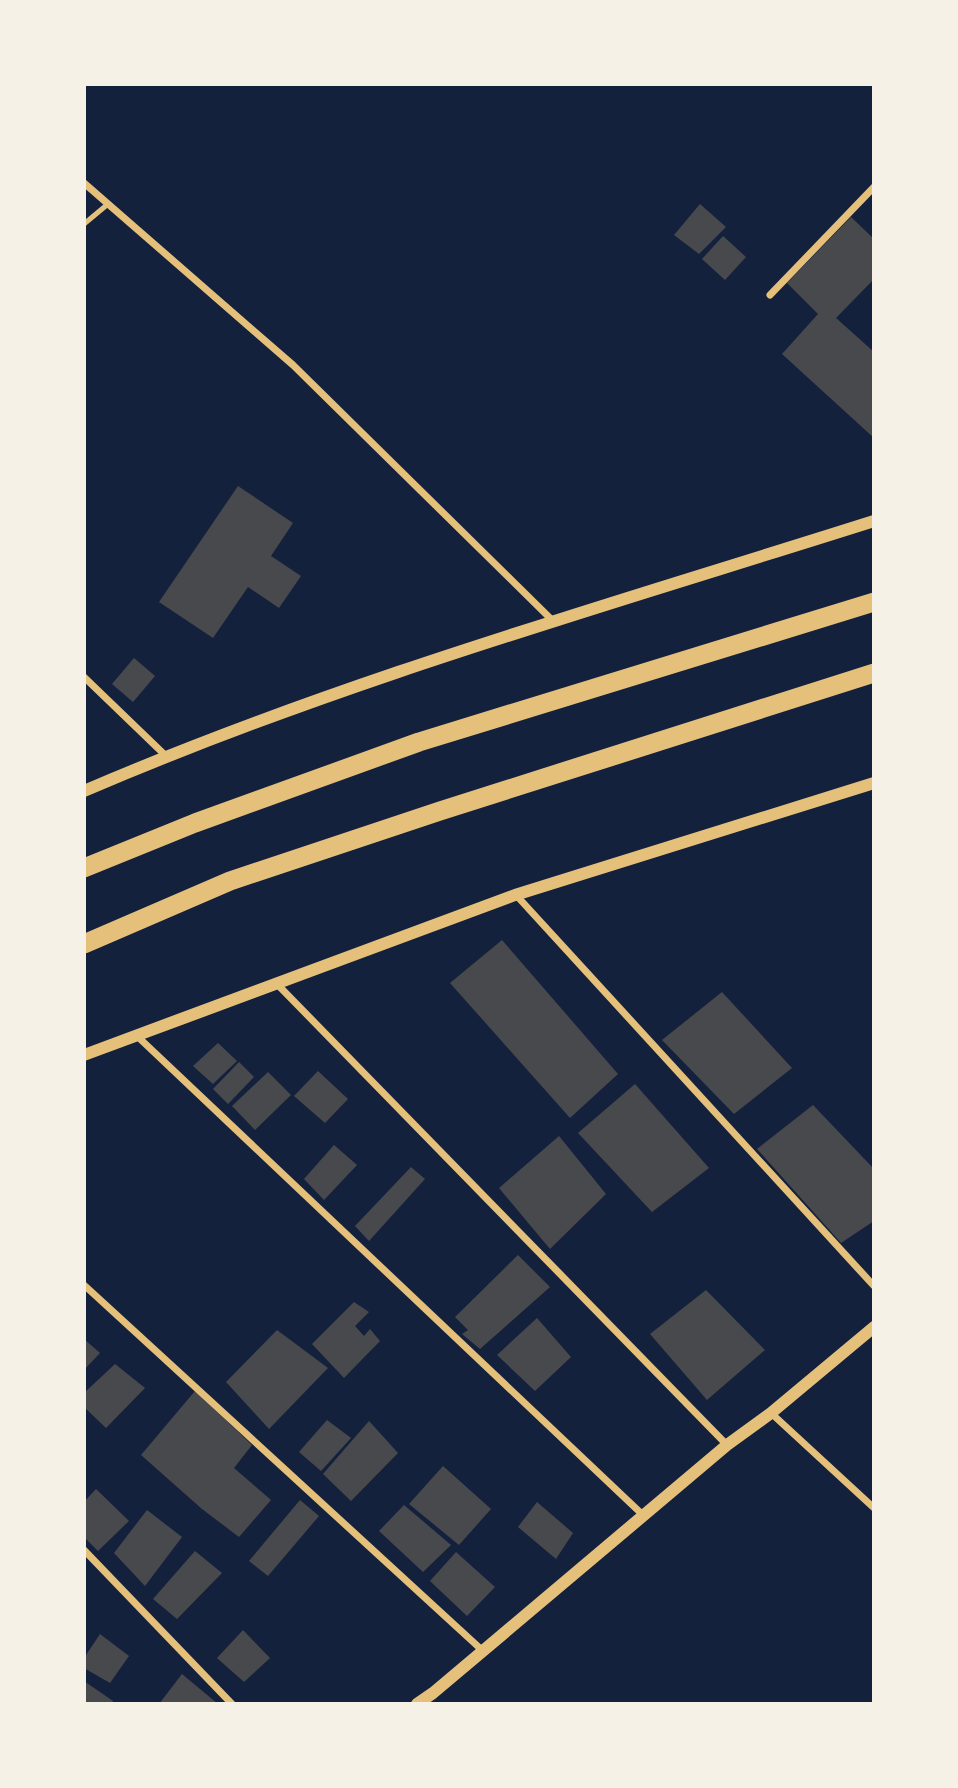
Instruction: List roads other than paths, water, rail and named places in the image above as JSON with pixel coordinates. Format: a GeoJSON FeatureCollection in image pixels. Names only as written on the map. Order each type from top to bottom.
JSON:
{"type":"FeatureCollection","features":[{"type":"Feature","properties":{"kind":"highway"},"geometry":{"type":"LineString","coordinates":[[84,868],[195,823],[419,742],[874,602]]}},
{"type":"Feature","properties":{"kind":"highway"},"geometry":{"type":"LineString","coordinates":[[84,944],[230,881],[439,811],[874,673]]}},
{"type":"Feature","properties":{"kind":"street"},"geometry":{"type":"LineString","coordinates":[[84,183],[293,365],[555,622]]}},
{"type":"Feature","properties":{"kind":"street"},"geometry":{"type":"LineString","coordinates":[[770,295],[874,187]]}},
{"type":"Feature","properties":{"kind":"street"},"geometry":{"type":"LineString","coordinates":[[84,791],[166,756],[421,665],[874,521]]}},
{"type":"Feature","properties":{"kind":"street"},"geometry":{"type":"LineString","coordinates":[[84,677],[166,756]]}},
{"type":"Feature","properties":{"kind":"street"},"geometry":{"type":"LineString","coordinates":[[84,1055],[515,895],[874,783]]}},
{"type":"Feature","properties":{"kind":"street"},"geometry":{"type":"LineString","coordinates":[[515,895],[874,1286]]}},
{"type":"Feature","properties":{"kind":"street"},"geometry":{"type":"LineString","coordinates":[[275,982],[727,1445]]}},
{"type":"Feature","properties":{"kind":"street"},"geometry":{"type":"LineString","coordinates":[[137,1036],[644,1516]]}},
{"type":"Feature","properties":{"kind":"street"},"geometry":{"type":"LineString","coordinates":[[84,1285],[482,1651]]}},
{"type":"Feature","properties":{"kind":"street"},"geometry":{"type":"LineString","coordinates":[[417,1704],[727,1445],[771,1413],[874,1327]]}},
{"type":"Feature","properties":{"kind":"street"},"geometry":{"type":"LineString","coordinates":[[771,1413],[874,1508]]}},
{"type":"Feature","properties":{"kind":"street"},"geometry":{"type":"LineString","coordinates":[[84,1550],[232,1704]]}},
{"type":"Feature","properties":{"kind":"lane"},"geometry":{"type":"LineString","coordinates":[[84,224],[108,204]]}}]}
